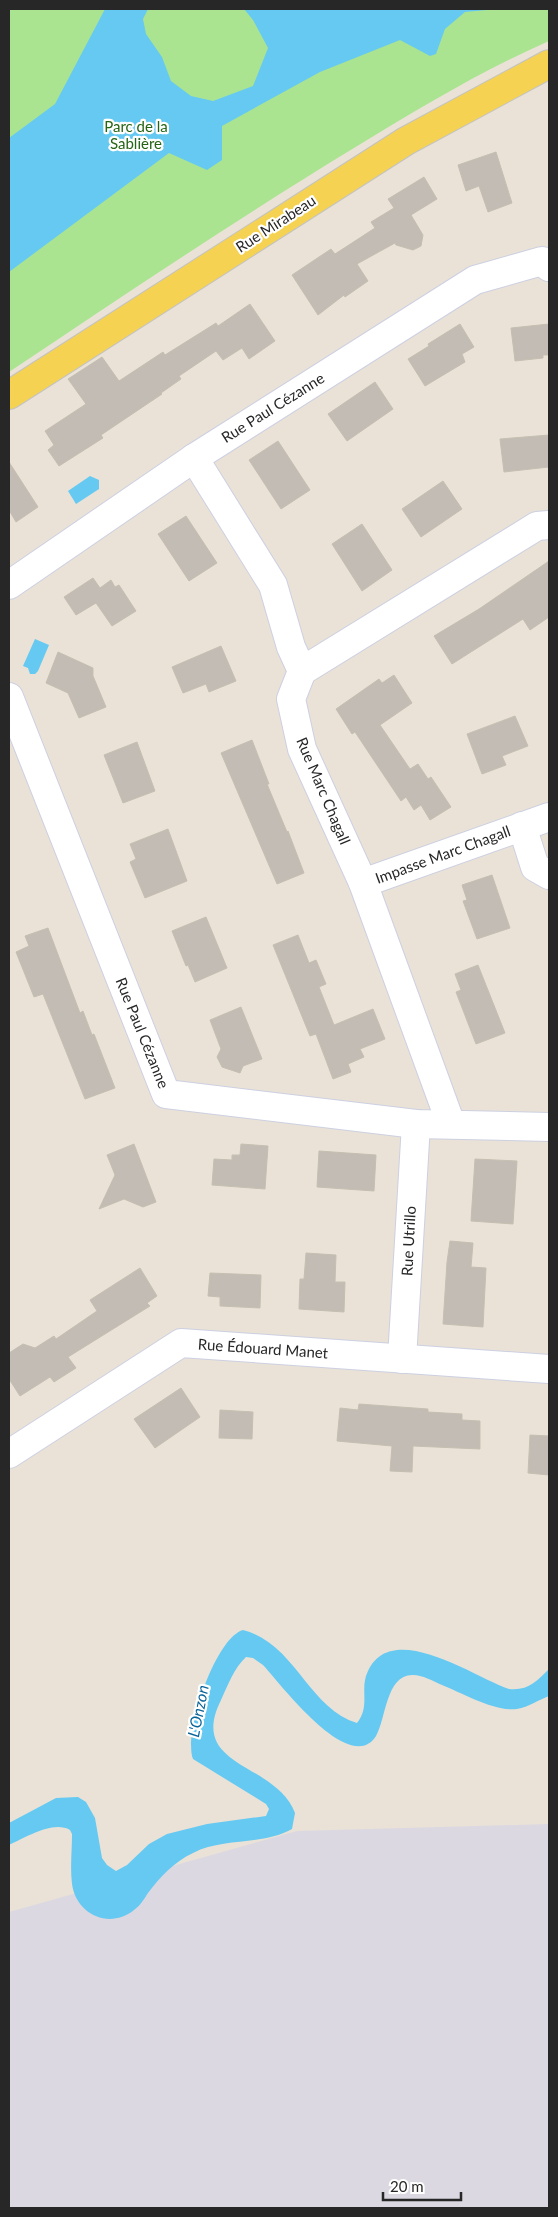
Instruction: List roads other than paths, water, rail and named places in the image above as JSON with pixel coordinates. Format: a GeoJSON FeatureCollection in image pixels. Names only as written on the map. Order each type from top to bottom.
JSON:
{"type":"FeatureCollection","features":[{"type":"Feature","properties":{"kind":"main road","name":"Rue Mirabeau"},"geometry":{"type":"LineString","coordinates":[[9,395],[406,141],[549,64]]}},
{"type":"Feature","properties":{"kind":"street","name":"Rue Paul Cézanne"},"geometry":{"type":"LineString","coordinates":[[9,586],[194,458],[475,280],[542,261],[549,267]]}},
{"type":"Feature","properties":{"kind":"street"},"geometry":{"type":"LineString","coordinates":[[194,458],[273,585],[291,647],[302,672],[537,526],[549,525]]}},
{"type":"Feature","properties":{"kind":"street","name":"Rue Marc Chagall"},"geometry":{"type":"LineString","coordinates":[[302,672],[291,699],[302,749],[363,883],[451,1124]]}},
{"type":"Feature","properties":{"kind":"street","name":"Rue Paul Cézanne"},"geometry":{"type":"LineString","coordinates":[[9,697],[166,1094],[416,1124],[549,1127]]}},
{"type":"Feature","properties":{"kind":"street","name":"Impasse Marc Chagall"},"geometry":{"type":"LineString","coordinates":[[363,883],[549,817]]}},
{"type":"Feature","properties":{"kind":"street","name":"Impasse Marc Chagall"},"geometry":{"type":"LineString","coordinates":[[522,826],[535,868],[549,875]]}},
{"type":"Feature","properties":{"kind":"street","name":"Rue Utrillo"},"geometry":{"type":"LineString","coordinates":[[402,1359],[416,1124]]}},
{"type":"Feature","properties":{"kind":"street","name":"Rue Édouard Manet"},"geometry":{"type":"LineString","coordinates":[[9,1454],[181,1343],[549,1369]]}},
{"type":"Feature","properties":{"kind":"water"},"geometry":{"type":"Polygon","coordinates":[[[105,9],[148,9],[143,19],[146,34],[162,57],[171,81],[191,96],[213,101],[253,86],[268,48],[253,20],[244,9],[498,9],[465,12],[445,29],[436,54],[430,56],[400,40],[320,72],[222,126],[222,160],[207,170],[169,153],[9,272],[9,138],[55,104],[105,9]]]}},
{"type":"Feature","properties":{"kind":"water"},"geometry":{"type":"Polygon","coordinates":[[[90,476],[99,480],[99,489],[76,504],[68,491],[90,476]]]}},
{"type":"Feature","properties":{"kind":"water"},"geometry":{"type":"Polygon","coordinates":[[[35,639],[49,645],[38,671],[35,674],[30,674],[28,668],[23,666],[35,639]]]}},
{"type":"Feature","properties":{"kind":"water","name":"L'Onzon"},"geometry":{"type":"Polygon","coordinates":[[[243,1630],[261,1637],[276,1648],[326,1704],[340,1715],[357,1723],[363,1710],[364,1684],[368,1671],[380,1656],[395,1650],[414,1651],[434,1656],[509,1689],[527,1687],[549,1669],[549,1696],[517,1709],[499,1708],[424,1677],[413,1675],[404,1677],[392,1689],[376,1736],[364,1745],[350,1745],[333,1736],[316,1723],[263,1665],[253,1658],[246,1657],[235,1671],[221,1700],[214,1722],[216,1739],[224,1752],[271,1783],[285,1796],[295,1813],[292,1829],[268,1838],[217,1845],[193,1853],[168,1870],[134,1910],[114,1919],[95,1916],[80,1904],[75,1895],[71,1878],[72,1834],[70,1830],[63,1827],[47,1829],[9,1845],[9,1823],[56,1798],[78,1797],[86,1802],[95,1818],[102,1858],[107,1865],[116,1871],[127,1865],[149,1844],[167,1834],[207,1824],[266,1816],[269,1809],[266,1804],[193,1759],[191,1747],[197,1709],[212,1668],[232,1637],[243,1630]]]}},
{"type":"Feature","properties":{"kind":"park label","name":"Parc de la Sablière"},"geometry":{"type":"Point","coordinates":[136,136]}}]}
